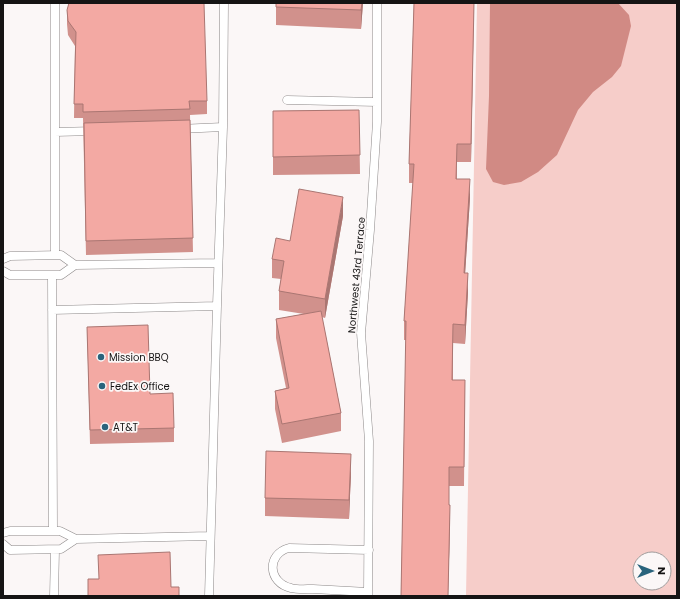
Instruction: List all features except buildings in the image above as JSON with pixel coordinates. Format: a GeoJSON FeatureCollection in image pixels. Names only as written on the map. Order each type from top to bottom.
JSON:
{"type":"FeatureCollection","features":[{"type":"Feature","properties":{"kind":"lane"},"geometry":{"type":"LineString","coordinates":[[54,3],[54,255]]}},
{"type":"Feature","properties":{"kind":"lane"},"geometry":{"type":"LineString","coordinates":[[209,596],[223,127],[224,3]]}},
{"type":"Feature","properties":{"kind":"lane","name":"Northwest 43rd Terrace"},"geometry":{"type":"LineString","coordinates":[[368,594],[369,441],[361,333],[370,230],[377,102],[377,3]]}},
{"type":"Feature","properties":{"kind":"lane"},"geometry":{"type":"LineString","coordinates":[[287,100],[377,102]]}},
{"type":"Feature","properties":{"kind":"lane"},"geometry":{"type":"LineString","coordinates":[[170,129],[223,127]]}},
{"type":"Feature","properties":{"kind":"lane"},"geometry":{"type":"LineString","coordinates":[[54,132],[100,130]]}},
{"type":"Feature","properties":{"kind":"lane"},"geometry":{"type":"LineString","coordinates":[[3,260],[10,256],[61,255],[75,265]]}},
{"type":"Feature","properties":{"kind":"lane"},"geometry":{"type":"LineString","coordinates":[[3,271],[10,275],[61,275],[75,265],[218,263]]}},
{"type":"Feature","properties":{"kind":"lane"},"geometry":{"type":"LineString","coordinates":[[52,275],[53,531]]}},
{"type":"Feature","properties":{"kind":"lane"},"geometry":{"type":"LineString","coordinates":[[52,310],[217,306]]}},
{"type":"Feature","properties":{"kind":"lane"},"geometry":{"type":"LineString","coordinates":[[3,533],[10,531],[60,531],[76,539],[210,536]]}},
{"type":"Feature","properties":{"kind":"lane"},"geometry":{"type":"LineString","coordinates":[[3,544],[10,550],[54,550],[61,549],[76,539]]}},
{"type":"Feature","properties":{"kind":"lane"},"geometry":{"type":"LineString","coordinates":[[368,594],[291,588],[277,580],[273,574],[272,568],[276,555],[282,550],[289,548],[369,550]]}},
{"type":"Feature","properties":{"kind":"lane"},"geometry":{"type":"LineString","coordinates":[[54,550],[54,596]]}},
{"type":"Feature","properties":{"kind":"shaded area"},"geometry":{"type":"Polygon","coordinates":[[[477,3],[676,3],[677,596],[466,596],[477,3]]]}},
{"type":"Feature","properties":{"kind":"shaded area"},"geometry":{"type":"Polygon","coordinates":[[[490,3],[618,3],[629,15],[631,26],[621,66],[612,77],[593,92],[578,110],[557,155],[538,172],[521,182],[504,185],[493,182],[486,169],[489,96],[490,3]]]}},
{"type":"Feature","properties":{"kind":"place","name":"Mission BBQ"},"geometry":{"type":"Point","coordinates":[101,357]}},
{"type":"Feature","properties":{"kind":"place","name":"FedEx Office"},"geometry":{"type":"Point","coordinates":[102,386]}},
{"type":"Feature","properties":{"kind":"place","name":"AT&T"},"geometry":{"type":"Point","coordinates":[105,427]}}]}
